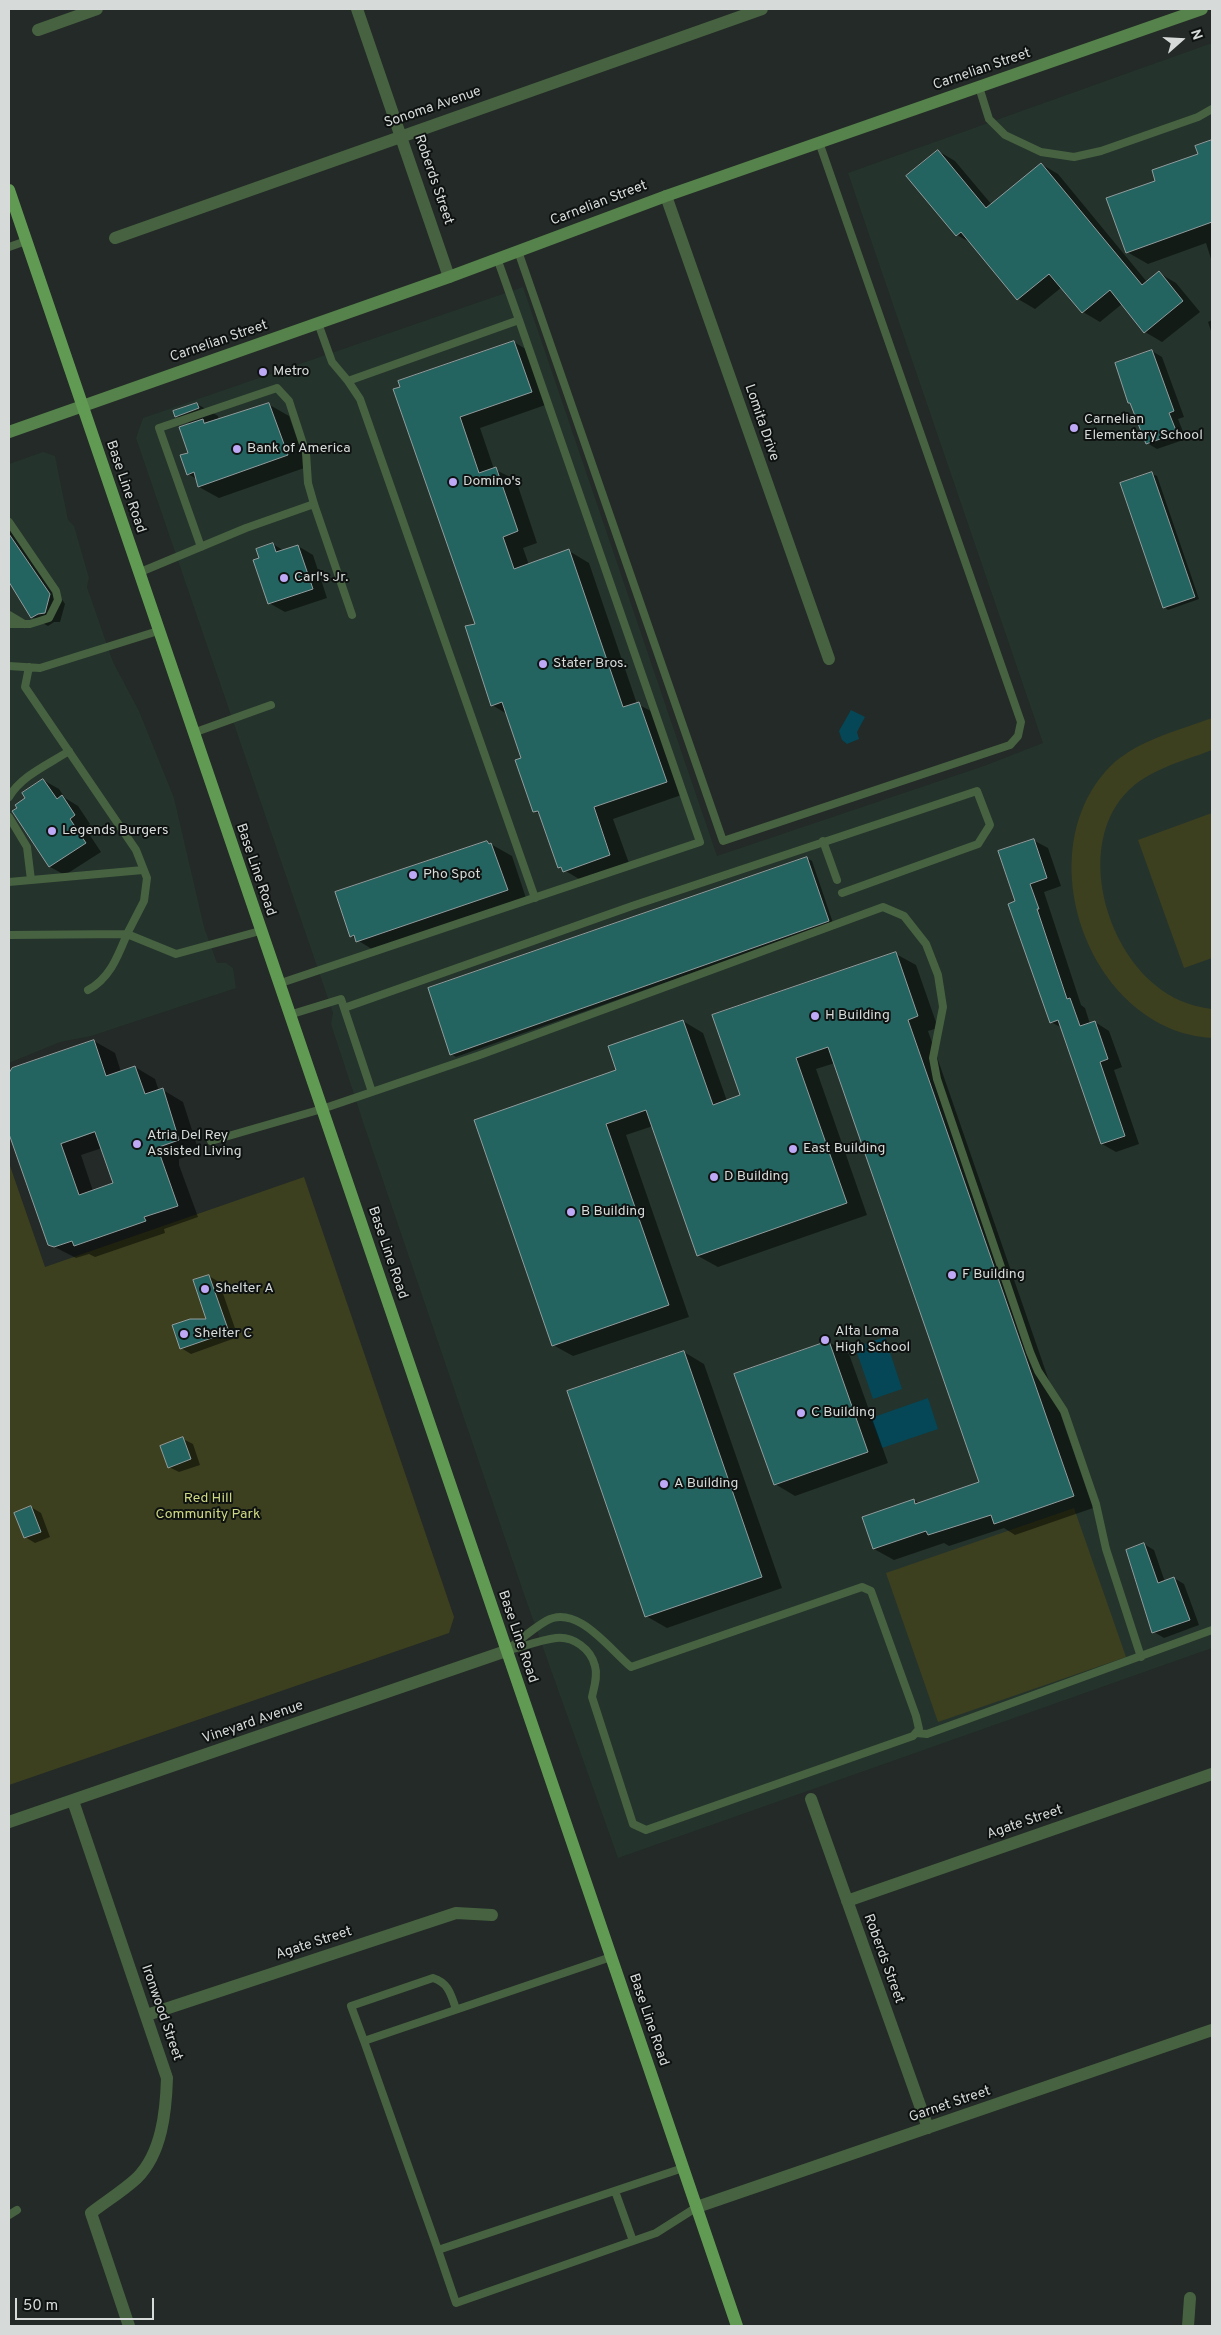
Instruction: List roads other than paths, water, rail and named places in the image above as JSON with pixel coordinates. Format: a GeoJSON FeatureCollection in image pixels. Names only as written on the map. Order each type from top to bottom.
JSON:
{"type":"FeatureCollection","features":[{"type":"Feature","properties":{"kind":"main road","name":"Carnelian Street"},"geometry":{"type":"LineString","coordinates":[[9,432],[449,277],[666,196],[1202,9]]}},
{"type":"Feature","properties":{"kind":"main road","name":"Base Line Road"},"geometry":{"type":"LineString","coordinates":[[9,190],[278,984],[738,2326]]}},
{"type":"Feature","properties":{"kind":"street"},"geometry":{"type":"LineString","coordinates":[[38,30],[98,9]]}},
{"type":"Feature","properties":{"kind":"street","name":"Roberds Street"},"geometry":{"type":"LineString","coordinates":[[357,9],[402,135],[449,277]]}},
{"type":"Feature","properties":{"kind":"street","name":"Sonoma Avenue"},"geometry":{"type":"LineString","coordinates":[[115,238],[762,9]]}},
{"type":"Feature","properties":{"kind":"street","name":"Lomita Drive"},"geometry":{"type":"LineString","coordinates":[[666,196],[829,660]]}},
{"type":"Feature","properties":{"kind":"street","name":"Vineyard Avenue"},"geometry":{"type":"LineString","coordinates":[[9,1822],[506,1651]]}},
{"type":"Feature","properties":{"kind":"street","name":"Agate Street"},"geometry":{"type":"LineString","coordinates":[[847,1901],[1212,1774]]}},
{"type":"Feature","properties":{"kind":"street","name":"Roberds Street"},"geometry":{"type":"LineString","coordinates":[[811,1799],[928,2128]]}},
{"type":"Feature","properties":{"kind":"street","name":"Ironwood Street"},"geometry":{"type":"LineString","coordinates":[[73,1801],[167,2078],[166,2106],[160,2135],[150,2158],[137,2178],[91,2213],[129,2326]]}},
{"type":"Feature","properties":{"kind":"street","name":"Agate Street"},"geometry":{"type":"LineString","coordinates":[[147,2015],[456,1913],[492,1915]]}},
{"type":"Feature","properties":{"kind":"street","name":"Garnet Street"},"geometry":{"type":"LineString","coordinates":[[697,2207],[1212,2030]]}},
{"type":"Feature","properties":{"kind":"street"},"geometry":{"type":"LineString","coordinates":[[1188,2326],[1190,2298]]}},
{"type":"Feature","properties":{"kind":"lane"},"geometry":{"type":"LineString","coordinates":[[979,86],[989,119],[1005,135],[1041,152],[1074,157],[1101,151],[1198,117],[1212,109]]}},
{"type":"Feature","properties":{"kind":"lane"},"geometry":{"type":"LineString","coordinates":[[518,251],[723,841],[1010,745],[1018,736],[1021,722],[819,142]]}},
{"type":"Feature","properties":{"kind":"lane"},"geometry":{"type":"LineString","coordinates":[[9,247],[26,241]]}},
{"type":"Feature","properties":{"kind":"lane"},"geometry":{"type":"LineString","coordinates":[[278,984],[700,842],[497,258]]}},
{"type":"Feature","properties":{"kind":"lane"},"geometry":{"type":"LineString","coordinates":[[348,380],[519,320]]}},
{"type":"Feature","properties":{"kind":"lane"},"geometry":{"type":"LineString","coordinates":[[318,323],[332,362],[348,380],[360,399],[535,898]]}},
{"type":"Feature","properties":{"kind":"lane"},"geometry":{"type":"LineString","coordinates":[[202,547],[159,428],[277,388],[289,401],[306,453],[308,483],[314,504],[352,615]]}},
{"type":"Feature","properties":{"kind":"lane"},"geometry":{"type":"LineString","coordinates":[[138,573],[238,531],[314,504]]}},
{"type":"Feature","properties":{"kind":"lane"},"geometry":{"type":"LineString","coordinates":[[9,522],[56,591],[58,600],[49,618],[39,623],[9,624]]}},
{"type":"Feature","properties":{"kind":"lane"},"geometry":{"type":"LineString","coordinates":[[9,615],[25,624]]}},
{"type":"Feature","properties":{"kind":"lane"},"geometry":{"type":"LineString","coordinates":[[9,666],[40,668],[158,631]]}},
{"type":"Feature","properties":{"kind":"lane"},"geometry":{"type":"LineString","coordinates":[[29,667],[25,687],[136,850],[147,878],[144,901],[111,969],[102,982],[88,990]]}},
{"type":"Feature","properties":{"kind":"lane"},"geometry":{"type":"LineString","coordinates":[[193,733],[271,705]]}},
{"type":"Feature","properties":{"kind":"lane"},"geometry":{"type":"LineString","coordinates":[[9,797],[13,790],[26,779],[68,752]]}},
{"type":"Feature","properties":{"kind":"lane"},"geometry":{"type":"LineString","coordinates":[[344,1008],[823,842],[977,791],[990,826],[978,844],[842,893]]}},
{"type":"Feature","properties":{"kind":"lane"},"geometry":{"type":"LineString","coordinates":[[9,817],[27,848],[31,880]]}},
{"type":"Feature","properties":{"kind":"lane"},"geometry":{"type":"LineString","coordinates":[[823,842],[837,880]]}},
{"type":"Feature","properties":{"kind":"lane"},"geometry":{"type":"LineString","coordinates":[[9,882],[143,870]]}},
{"type":"Feature","properties":{"kind":"lane"},"geometry":{"type":"LineString","coordinates":[[211,1141],[322,1109],[480,1055],[883,907],[904,916],[926,944],[938,975],[943,1007],[933,1058],[937,1079],[1030,1352],[1038,1371],[1064,1411],[1096,1504],[1106,1549],[1142,1657]]}},
{"type":"Feature","properties":{"kind":"lane"},"geometry":{"type":"LineString","coordinates":[[9,936],[127,934],[176,954],[260,931]]}},
{"type":"Feature","properties":{"kind":"lane"},"geometry":{"type":"LineString","coordinates":[[289,1015],[341,999],[372,1092]]}},
{"type":"Feature","properties":{"kind":"lane"},"geometry":{"type":"LineString","coordinates":[[862,1587],[871,1591],[919,1729],[913,1736],[646,1830],[633,1824],[630,1815],[592,1697],[596,1680],[595,1665],[587,1650],[572,1640],[557,1638],[506,1651],[547,1620],[563,1616],[582,1623],[596,1633],[614,1653],[631,1667],[862,1587]]}},
{"type":"Feature","properties":{"kind":"lane"},"geometry":{"type":"LineString","coordinates":[[916,1733],[927,1734],[1212,1630]]}},
{"type":"Feature","properties":{"kind":"lane"},"geometry":{"type":"LineString","coordinates":[[364,2041],[611,1957]]}},
{"type":"Feature","properties":{"kind":"lane"},"geometry":{"type":"LineString","coordinates":[[456,2009],[450,1992],[443,1981],[434,1978],[351,2006],[456,2303],[662,2230],[697,2207]]}},
{"type":"Feature","properties":{"kind":"lane"},"geometry":{"type":"LineString","coordinates":[[438,2250],[683,2168]]}},
{"type":"Feature","properties":{"kind":"lane"},"geometry":{"type":"LineString","coordinates":[[615,2191],[633,2241]]}},
{"type":"Feature","properties":{"kind":"lane"},"geometry":{"type":"LineString","coordinates":[[9,2215],[17,2210]]}},
{"type":"Feature","properties":{"kind":"water"},"geometry":{"type":"Polygon","coordinates":[[[851,710],[865,717],[857,732],[859,739],[847,744],[842,740],[839,731],[851,710]]]}},
{"type":"Feature","properties":{"kind":"water"},"geometry":{"type":"Polygon","coordinates":[[[885,1337],[902,1389],[873,1399],[855,1347],[885,1337]]]}},
{"type":"Feature","properties":{"kind":"water"},"geometry":{"type":"Polygon","coordinates":[[[928,1398],[938,1429],[882,1448],[871,1418],[928,1398]]]}},
{"type":"Feature","properties":{"kind":"place","name":"Metro"},"geometry":{"type":"Point","coordinates":[263,372]}},
{"type":"Feature","properties":{"kind":"place","name":"Carnelian Elementary School"},"geometry":{"type":"Point","coordinates":[1074,428]}},
{"type":"Feature","properties":{"kind":"place","name":"Bank of America"},"geometry":{"type":"Point","coordinates":[237,449]}},
{"type":"Feature","properties":{"kind":"place","name":"Domino's"},"geometry":{"type":"Point","coordinates":[453,482]}},
{"type":"Feature","properties":{"kind":"place","name":"Carl's Jr."},"geometry":{"type":"Point","coordinates":[284,578]}},
{"type":"Feature","properties":{"kind":"place","name":"Stater Bros."},"geometry":{"type":"Point","coordinates":[543,664]}},
{"type":"Feature","properties":{"kind":"place","name":"Legends Burgers"},"geometry":{"type":"Point","coordinates":[52,831]}},
{"type":"Feature","properties":{"kind":"place","name":"Pho Spot"},"geometry":{"type":"Point","coordinates":[413,875]}},
{"type":"Feature","properties":{"kind":"place","name":"H Building"},"geometry":{"type":"Point","coordinates":[815,1016]}},
{"type":"Feature","properties":{"kind":"place","name":"Atria Del Rey Assisted Living"},"geometry":{"type":"Point","coordinates":[137,1144]}},
{"type":"Feature","properties":{"kind":"place","name":"East Building"},"geometry":{"type":"Point","coordinates":[793,1149]}},
{"type":"Feature","properties":{"kind":"place","name":"D Building"},"geometry":{"type":"Point","coordinates":[714,1177]}},
{"type":"Feature","properties":{"kind":"place","name":"B Building"},"geometry":{"type":"Point","coordinates":[571,1212]}},
{"type":"Feature","properties":{"kind":"place","name":"F Building"},"geometry":{"type":"Point","coordinates":[952,1275]}},
{"type":"Feature","properties":{"kind":"place","name":"Shelter A"},"geometry":{"type":"Point","coordinates":[205,1289]}},
{"type":"Feature","properties":{"kind":"place","name":"Shelter C"},"geometry":{"type":"Point","coordinates":[184,1334]}},
{"type":"Feature","properties":{"kind":"place","name":"Alta Loma High School"},"geometry":{"type":"Point","coordinates":[825,1340]}},
{"type":"Feature","properties":{"kind":"place","name":"C Building"},"geometry":{"type":"Point","coordinates":[801,1413]}},
{"type":"Feature","properties":{"kind":"place","name":"A Building"},"geometry":{"type":"Point","coordinates":[664,1484]}},
{"type":"Feature","properties":{"kind":"park label","name":"Red Hill Community Park"},"geometry":{"type":"Point","coordinates":[208,1508]}}]}
